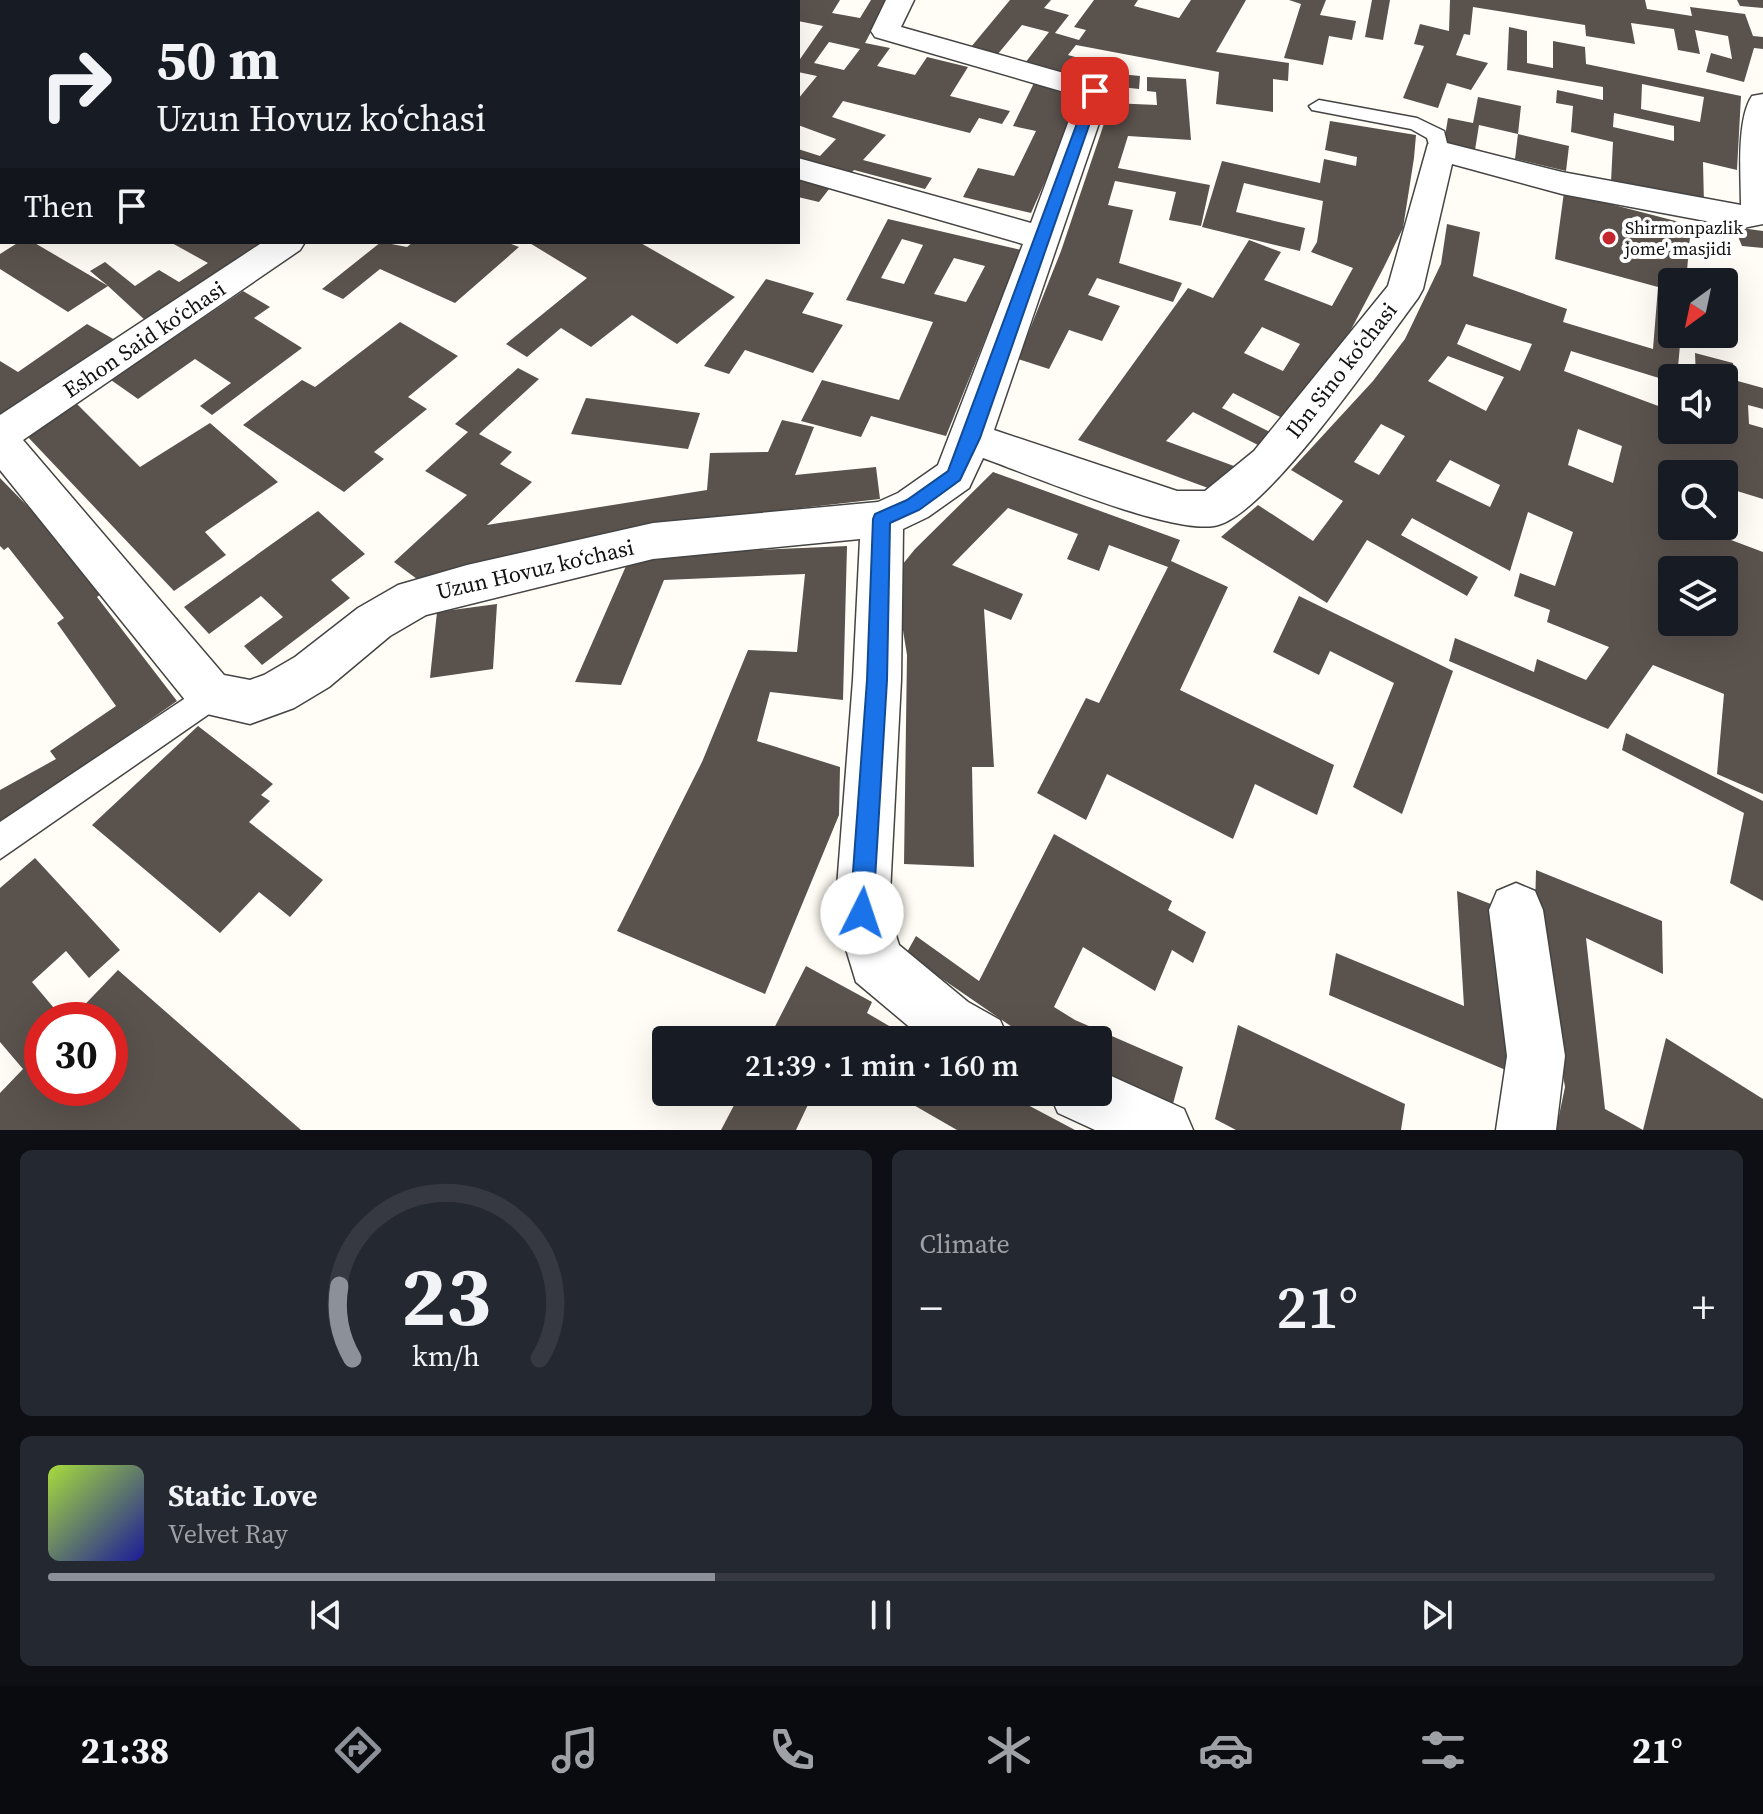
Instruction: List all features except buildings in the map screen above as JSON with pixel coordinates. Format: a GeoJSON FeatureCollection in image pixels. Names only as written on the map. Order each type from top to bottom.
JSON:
{"type":"FeatureCollection","features":[{"type":"Feature","properties":{"kind":"street","name":"Uzun Hovuz koʻchasi"},"geometry":{"type":"LineString","coordinates":[[211,695],[250,702],[277,693],[312,672],[374,622],[414,599],[653,541],[882,519],[913,505],[954,476],[971,438],[1095,91],[885,31],[900,0]]}},
{"type":"Feature","properties":{"kind":"street"},"geometry":{"type":"LineString","coordinates":[[1439,151],[1562,183],[1701,212],[1743,217],[1760,215],[1757,147],[1763,103]]}},
{"type":"Feature","properties":{"kind":"street","name":"Ibn Sino koʻchasi"},"geometry":{"type":"LineString","coordinates":[[971,438],[1177,508],[1214,509],[1269,462],[1405,289],[1439,151]]}},
{"type":"Feature","properties":{"kind":"street"},"geometry":{"type":"LineString","coordinates":[[800,169],[1044,238]]}},
{"type":"Feature","properties":{"kind":"street","name":"Eshon Said koʻchasi"},"geometry":{"type":"LineString","coordinates":[[0,438],[285,244]]}},
{"type":"Feature","properties":{"kind":"street"},"geometry":{"type":"LineString","coordinates":[[0,438],[211,695]]}},
{"type":"Feature","properties":{"kind":"street"},"geometry":{"type":"LineString","coordinates":[[882,519],[877,680],[862,913],[876,962],[955,1026]]}},
{"type":"Feature","properties":{"kind":"street"},"geometry":{"type":"LineString","coordinates":[[1516,910],[1536,1056],[1526,1130]]}},
{"type":"Feature","properties":{"kind":"street"},"geometry":{"type":"LineString","coordinates":[[1110,1106],[1163,1130]]}},
{"type":"Feature","properties":{"kind":"lane"},"geometry":{"type":"LineString","coordinates":[[1319,106],[1431,129],[1437,135],[1439,151]]}},
{"type":"Feature","properties":{"kind":"lane"},"geometry":{"type":"LineString","coordinates":[[0,842],[211,695]]}},
{"type":"Feature","properties":{"kind":"place","name":"Shirmonpazlik jome' masjidi"},"geometry":{"type":"Point","coordinates":[1609,238]}},
{"type":"Feature","properties":{"kind":"route"},"geometry":{"type":"LineString","coordinates":[[862,913],[877,680],[882,519],[913,505],[954,476],[971,438],[1095,91]]}}]}
